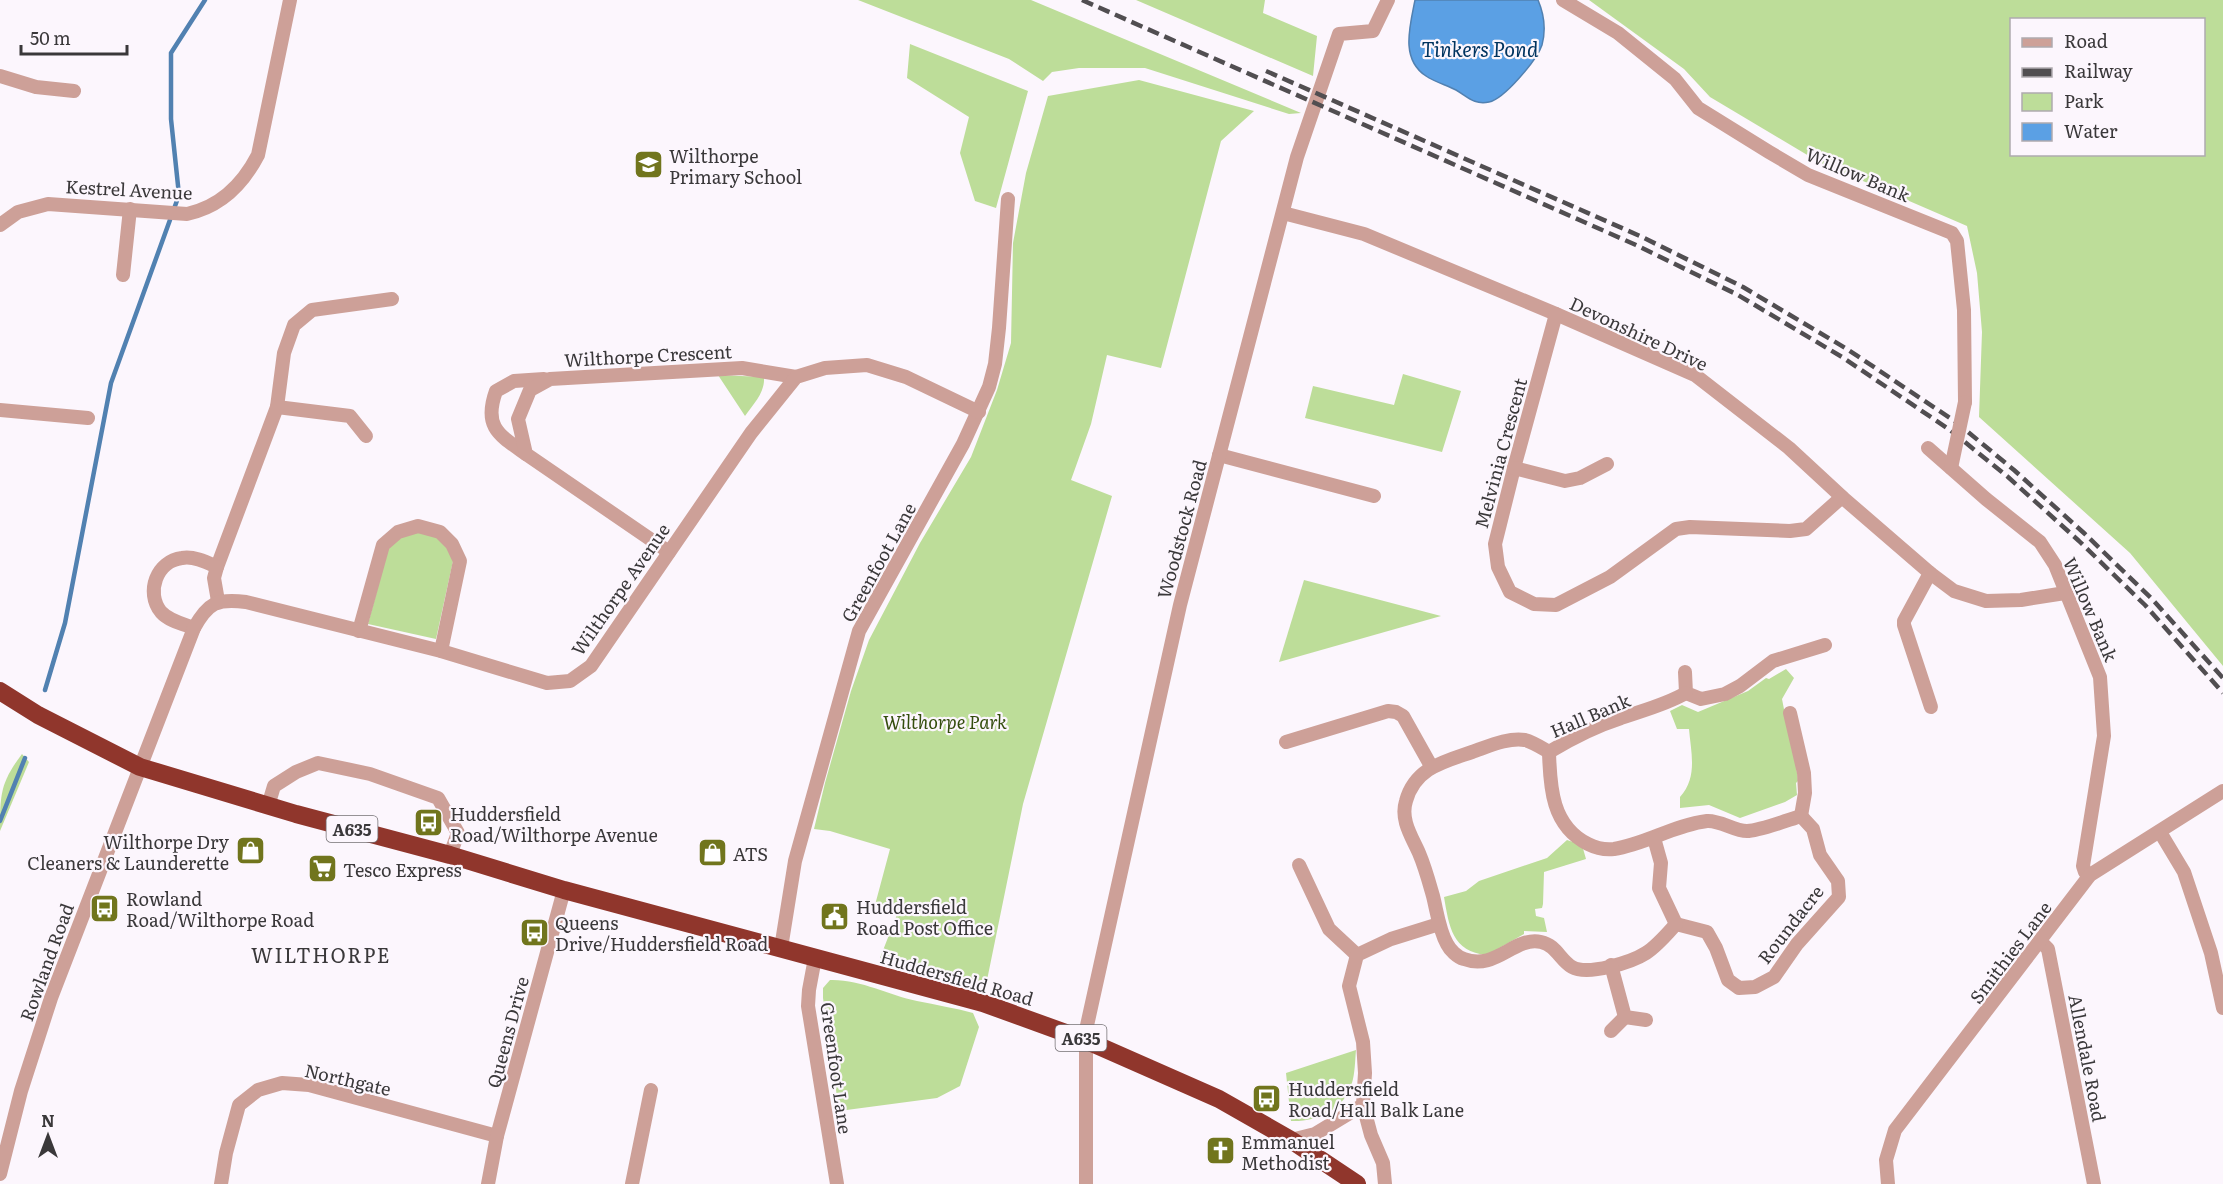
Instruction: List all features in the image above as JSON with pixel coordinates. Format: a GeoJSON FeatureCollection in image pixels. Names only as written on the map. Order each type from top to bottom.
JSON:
{"type":"FeatureCollection","features":[{"type":"Feature","properties":{"kind":"highway","name":"Huddersfield Road"},"geometry":{"type":"LineString","coordinates":[[0,691],[38,715],[140,767],[268,806],[450,855],[564,890],[983,1003],[1085,1040],[1220,1099],[1291,1140],[1357,1184]]}},
{"type":"Feature","properties":{"kind":"street","name":"Kestrel Avenue"},"geometry":{"type":"LineString","coordinates":[[0,225],[18,212],[48,204],[187,214],[216,203],[230,193],[251,169],[258,155],[290,0]]}},
{"type":"Feature","properties":{"kind":"street","name":"Woodstock Road"},"geometry":{"type":"LineString","coordinates":[[1086,1184],[1085,1040],[1180,605],[1307,126],[1339,34],[1373,31],[1388,0]]}},
{"type":"Feature","properties":{"kind":"street","name":"Willow Bank"},"geometry":{"type":"LineString","coordinates":[[1563,0],[1618,33],[1675,79],[1698,108],[1808,175],[1952,232],[1957,241],[1964,310],[1965,402],[1951,468]]}},
{"type":"Feature","properties":{"kind":"street"},"geometry":{"type":"LineString","coordinates":[[0,76],[36,87],[74,91]]}},
{"type":"Feature","properties":{"kind":"street","name":"Greenfoot Lane"},"geometry":{"type":"LineString","coordinates":[[781,948],[795,861],[859,631],[979,412],[989,387],[994,364],[1008,199]]}},
{"type":"Feature","properties":{"kind":"street"},"geometry":{"type":"LineString","coordinates":[[123,275],[130,209]]}},
{"type":"Feature","properties":{"kind":"street","name":"Devonshire Drive"},"geometry":{"type":"LineString","coordinates":[[1283,213],[1364,234],[1695,375],[1788,448],[1930,573],[1954,591],[1986,600],[2021,600],[2065,593]]}},
{"type":"Feature","properties":{"kind":"street"},"geometry":{"type":"LineString","coordinates":[[140,767],[194,628],[208,607],[218,602],[214,578],[217,567],[277,407],[284,353],[294,325],[312,310],[392,299]]}},
{"type":"Feature","properties":{"kind":"street","name":"Melvinia Crescent"},"geometry":{"type":"LineString","coordinates":[[1556,314],[1495,544],[1498,567],[1510,592],[1534,604],[1556,605],[1610,577],[1676,529],[1690,527],[1790,531],[1806,529],[1842,497]]}},
{"type":"Feature","properties":{"kind":"street"},"geometry":{"type":"LineString","coordinates":[[796,377],[825,368],[867,365],[906,377],[979,412]]}},
{"type":"Feature","properties":{"kind":"street","name":"Wilthorpe Crescent"},"geometry":{"type":"LineString","coordinates":[[526,454],[518,420],[530,390],[550,379],[742,368],[796,377]]}},
{"type":"Feature","properties":{"kind":"street","name":"Wilthorpe Avenue"},"geometry":{"type":"LineString","coordinates":[[218,602],[246,602],[441,651],[547,683],[570,681],[591,666],[751,433],[796,377]]}},
{"type":"Feature","properties":{"kind":"street"},"geometry":{"type":"LineString","coordinates":[[550,379],[514,381],[496,391],[491,404],[491,417],[498,434],[669,552]]}},
{"type":"Feature","properties":{"kind":"street"},"geometry":{"type":"LineString","coordinates":[[277,407],[350,416],[366,436]]}},
{"type":"Feature","properties":{"kind":"street"},"geometry":{"type":"LineString","coordinates":[[0,410],[88,418]]}},
{"type":"Feature","properties":{"kind":"street","name":"Willow Bank"},"geometry":{"type":"LineString","coordinates":[[1928,448],[2040,542],[2055,565],[2100,677],[2104,736],[2083,866],[2085,872],[2090,875]]}},
{"type":"Feature","properties":{"kind":"street"},"geometry":{"type":"LineString","coordinates":[[1219,455],[1374,496]]}},
{"type":"Feature","properties":{"kind":"street"},"geometry":{"type":"LineString","coordinates":[[1514,468],[1565,481],[1580,478],[1607,464]]}},
{"type":"Feature","properties":{"kind":"street"},"geometry":{"type":"LineString","coordinates":[[359,631],[383,545],[398,532],[418,526],[440,532],[452,544],[460,561],[441,651]]}},
{"type":"Feature","properties":{"kind":"street"},"geometry":{"type":"LineString","coordinates":[[194,628],[170,619],[161,612],[155,602],[153,591],[155,580],[160,570],[179,558],[190,557],[217,567]]}},
{"type":"Feature","properties":{"kind":"street"},"geometry":{"type":"LineString","coordinates":[[1930,573],[1904,625],[1931,707]]}},
{"type":"Feature","properties":{"kind":"street"},"geometry":{"type":"LineString","coordinates":[[1684,672],[1686,693],[1701,699],[1725,694],[1740,686],[1773,661],[1825,645]]}},
{"type":"Feature","properties":{"kind":"street","name":"Hall Bank"},"geometry":{"type":"LineString","coordinates":[[1431,766],[1507,742],[1525,740],[1549,752],[1574,737],[1620,718],[1660,706],[1686,693]]}},
{"type":"Feature","properties":{"kind":"street"},"geometry":{"type":"LineString","coordinates":[[1287,742],[1388,711],[1403,716],[1431,766],[1414,785],[1405,802],[1406,824],[1428,878],[1439,924],[1447,944],[1463,959],[1486,960],[1499,957],[1529,941],[1551,946],[1574,968],[1596,970],[1647,953],[1676,924],[1659,888],[1660,863],[1654,838]]}},
{"type":"Feature","properties":{"kind":"street"},"geometry":{"type":"LineString","coordinates":[[1549,752],[1553,797],[1563,824],[1575,837],[1605,850],[1654,838],[1672,829],[1709,821],[1747,831],[1801,816],[1805,793],[1804,773],[1790,713]]}},
{"type":"Feature","properties":{"kind":"street"},"geometry":{"type":"LineString","coordinates":[[268,806],[274,786],[296,772],[318,763],[370,774],[438,798],[458,833],[450,855]]}},
{"type":"Feature","properties":{"kind":"street","name":"Rowland Road"},"geometry":{"type":"LineString","coordinates":[[0,1174],[21,1091],[47,1009],[91,889],[140,767]]}},
{"type":"Feature","properties":{"kind":"street","name":"Smithies Lane"},"geometry":{"type":"LineString","coordinates":[[1888,1184],[1886,1160],[1895,1130],[2090,875],[2223,791]]}},
{"type":"Feature","properties":{"kind":"street","name":"Roundacre"},"geometry":{"type":"LineString","coordinates":[[1676,924],[1707,932],[1716,948],[1728,980],[1739,988],[1755,987],[1774,977],[1797,944],[1839,897],[1838,881],[1820,855],[1813,829],[1801,816]]}},
{"type":"Feature","properties":{"kind":"street"},"geometry":{"type":"LineString","coordinates":[[2160,832],[2184,872],[2211,953],[2223,1008]]}},
{"type":"Feature","properties":{"kind":"street"},"geometry":{"type":"LineString","coordinates":[[1299,865],[1329,929],[1357,955]]}},
{"type":"Feature","properties":{"kind":"street","name":"Queens Drive"},"geometry":{"type":"LineString","coordinates":[[489,1184],[497,1136],[564,890]]}},
{"type":"Feature","properties":{"kind":"street"},"geometry":{"type":"LineString","coordinates":[[1357,955],[1391,939],[1439,924]]}},
{"type":"Feature","properties":{"kind":"street","name":"Allendale Road"},"geometry":{"type":"LineString","coordinates":[[2041,942],[2048,949],[2094,1184]]}},
{"type":"Feature","properties":{"kind":"street"},"geometry":{"type":"LineString","coordinates":[[1357,955],[1349,986],[1363,1042],[1365,1073],[1363,1105],[1371,1135],[1383,1163],[1385,1184]]}},
{"type":"Feature","properties":{"kind":"street","name":"Greenfoot Lane"},"geometry":{"type":"LineString","coordinates":[[815,958],[808,990],[808,1006],[837,1184]]}},
{"type":"Feature","properties":{"kind":"street"},"geometry":{"type":"LineString","coordinates":[[1611,965],[1625,1017]]}},
{"type":"Feature","properties":{"kind":"street"},"geometry":{"type":"LineString","coordinates":[[1625,1017],[1646,1020]]}},
{"type":"Feature","properties":{"kind":"street"},"geometry":{"type":"LineString","coordinates":[[1611,1031],[1625,1017]]}},
{"type":"Feature","properties":{"kind":"street","name":"Northgate"},"geometry":{"type":"LineString","coordinates":[[221,1184],[226,1153],[239,1105],[258,1089],[282,1083],[309,1085],[497,1136]]}},
{"type":"Feature","properties":{"kind":"street"},"geometry":{"type":"LineString","coordinates":[[632,1184],[651,1090]]}},
{"type":"Feature","properties":{"kind":"street"},"geometry":{"type":"LineString","coordinates":[[1291,1140],[1315,1134],[1363,1105]]}},
{"type":"Feature","properties":{"kind":"green space"},"geometry":{"type":"Polygon","coordinates":[[[858,0],[1031,0],[1301,113],[1289,114],[1145,68],[1079,68],[1052,72],[1043,81],[1009,59],[858,0]]]}},
{"type":"Feature","properties":{"kind":"green space"},"geometry":{"type":"Polygon","coordinates":[[[1136,0],[1265,0],[1263,13],[1317,36],[1313,76],[1136,0]]]}},
{"type":"Feature","properties":{"kind":"green space"},"geometry":{"type":"Polygon","coordinates":[[[1589,0],[2223,0],[2223,666],[2130,553],[1979,417],[1982,332],[1977,273],[1967,226],[1819,162],[1710,97],[1684,69],[1589,0]]]}},
{"type":"Feature","properties":{"kind":"green space"},"geometry":{"type":"Polygon","coordinates":[[[910,44],[1028,91],[996,208],[975,201],[960,153],[969,117],[907,78],[910,44]]]}},
{"type":"Feature","properties":{"kind":"green space","name":"Wilthorpe Park"},"geometry":{"type":"Polygon","coordinates":[[[1139,80],[1254,111],[1221,141],[1161,368],[1107,355],[1091,424],[1071,480],[1112,496],[1023,804],[986,985],[880,958],[898,912],[875,905],[890,849],[830,831],[814,829],[851,691],[869,640],[920,543],[971,457],[997,390],[1011,343],[1013,243],[1026,173],[1048,96],[1139,80]]]}},
{"type":"Feature","properties":{"kind":"green space"},"geometry":{"type":"Polygon","coordinates":[[[1403,374],[1461,391],[1442,452],[1305,418],[1313,386],[1394,405],[1403,374]]]}},
{"type":"Feature","properties":{"kind":"green space"},"geometry":{"type":"Polygon","coordinates":[[[718,375],[764,377],[761,393],[745,416],[718,375]]]}},
{"type":"Feature","properties":{"kind":"green space"},"geometry":{"type":"Polygon","coordinates":[[[416,531],[435,535],[448,546],[453,561],[436,639],[368,624],[388,549],[399,539],[416,531]]]}},
{"type":"Feature","properties":{"kind":"green space"},"geometry":{"type":"Polygon","coordinates":[[[1304,580],[1441,616],[1279,662],[1304,580]]]}},
{"type":"Feature","properties":{"kind":"green space"},"geometry":{"type":"Polygon","coordinates":[[[1786,669],[1794,678],[1782,699],[1795,757],[1797,795],[1785,802],[1740,818],[1709,805],[1680,808],[1680,797],[1686,789],[1691,773],[1691,747],[1689,729],[1677,729],[1670,711],[1682,705],[1698,712],[1748,691],[1766,678],[1769,679],[1786,669]]]}},
{"type":"Feature","properties":{"kind":"green space"},"geometry":{"type":"Polygon","coordinates":[[[22,754],[29,762],[0,831],[0,808],[5,782],[22,754]]]}},
{"type":"Feature","properties":{"kind":"green space"},"geometry":{"type":"Polygon","coordinates":[[[1567,840],[1582,845],[1586,859],[1544,872],[1543,904],[1542,908],[1535,909],[1536,916],[1544,918],[1547,932],[1524,931],[1524,934],[1487,955],[1475,953],[1459,943],[1448,918],[1444,897],[1466,891],[1479,881],[1547,858],[1567,840]]]}},
{"type":"Feature","properties":{"kind":"green space"},"geometry":{"type":"Polygon","coordinates":[[[830,980],[852,982],[906,998],[973,1013],[979,1027],[960,1086],[937,1098],[839,1111],[823,998],[823,988],[830,980]]]}},
{"type":"Feature","properties":{"kind":"green space"},"geometry":{"type":"Polygon","coordinates":[[[1356,1050],[1352,1083],[1343,1100],[1320,1117],[1291,1121],[1286,1073],[1356,1050]]]}},
{"type":"Feature","properties":{"kind":"water","name":"Tinkers Pond"},"geometry":{"type":"Polygon","coordinates":[[[1415,0],[1538,0],[1544,22],[1542,45],[1527,69],[1503,94],[1489,102],[1475,101],[1426,76],[1413,61],[1409,31],[1415,0]]]}},
{"type":"Feature","properties":{"kind":"waterway"},"geometry":{"type":"LineString","coordinates":[[45,690],[65,623],[111,383],[179,195],[171,119],[171,53],[205,0]]}},
{"type":"Feature","properties":{"kind":"waterway"},"geometry":{"type":"LineString","coordinates":[[0,821],[25,758]]}},
{"type":"Feature","properties":{"kind":"railway"},"geometry":{"type":"LineString","coordinates":[[1082,0],[1636,245],[1738,295],[1842,357],[1950,430],[2008,477],[2145,605],[2223,693]]}},
{"type":"Feature","properties":{"kind":"railway"},"geometry":{"type":"LineString","coordinates":[[1266,71],[1640,236],[1743,287],[1847,349],[1956,422],[2014,470],[2152,599],[2223,678]]}},
{"type":"Feature","properties":{"kind":"place","name":"Wilthorpe Primary School"},"geometry":{"type":"Point","coordinates":[648,165]}},
{"type":"Feature","properties":{"kind":"place","name":"Huddersfield Road/Wilthorpe Avenue"},"geometry":{"type":"Point","coordinates":[429,823]}},
{"type":"Feature","properties":{"kind":"place","name":"Wilthorpe Dry Cleaners & Launderette"},"geometry":{"type":"Point","coordinates":[250,851]}},
{"type":"Feature","properties":{"kind":"place","name":"ATS"},"geometry":{"type":"Point","coordinates":[712,853]}},
{"type":"Feature","properties":{"kind":"place","name":"Tesco Express"},"geometry":{"type":"Point","coordinates":[322,869]}},
{"type":"Feature","properties":{"kind":"place","name":"Rowland Road/Wilthorpe Road"},"geometry":{"type":"Point","coordinates":[105,908]}},
{"type":"Feature","properties":{"kind":"place","name":"Huddersfield Road Post Office"},"geometry":{"type":"Point","coordinates":[835,916]}},
{"type":"Feature","properties":{"kind":"place","name":"Queens Drive/Huddersfield Road"},"geometry":{"type":"Point","coordinates":[534,932]}},
{"type":"Feature","properties":{"kind":"place","name":"Huddersfield Road/Hall Balk Lane"},"geometry":{"type":"Point","coordinates":[1267,1098]}},
{"type":"Feature","properties":{"kind":"place","name":"Emmanuel Methodist"},"geometry":{"type":"Point","coordinates":[1220,1151]}},
{"type":"Feature","properties":{"kind":"district","name":"WILTHORPE"},"geometry":{"type":"Point","coordinates":[321,954]}}]}
